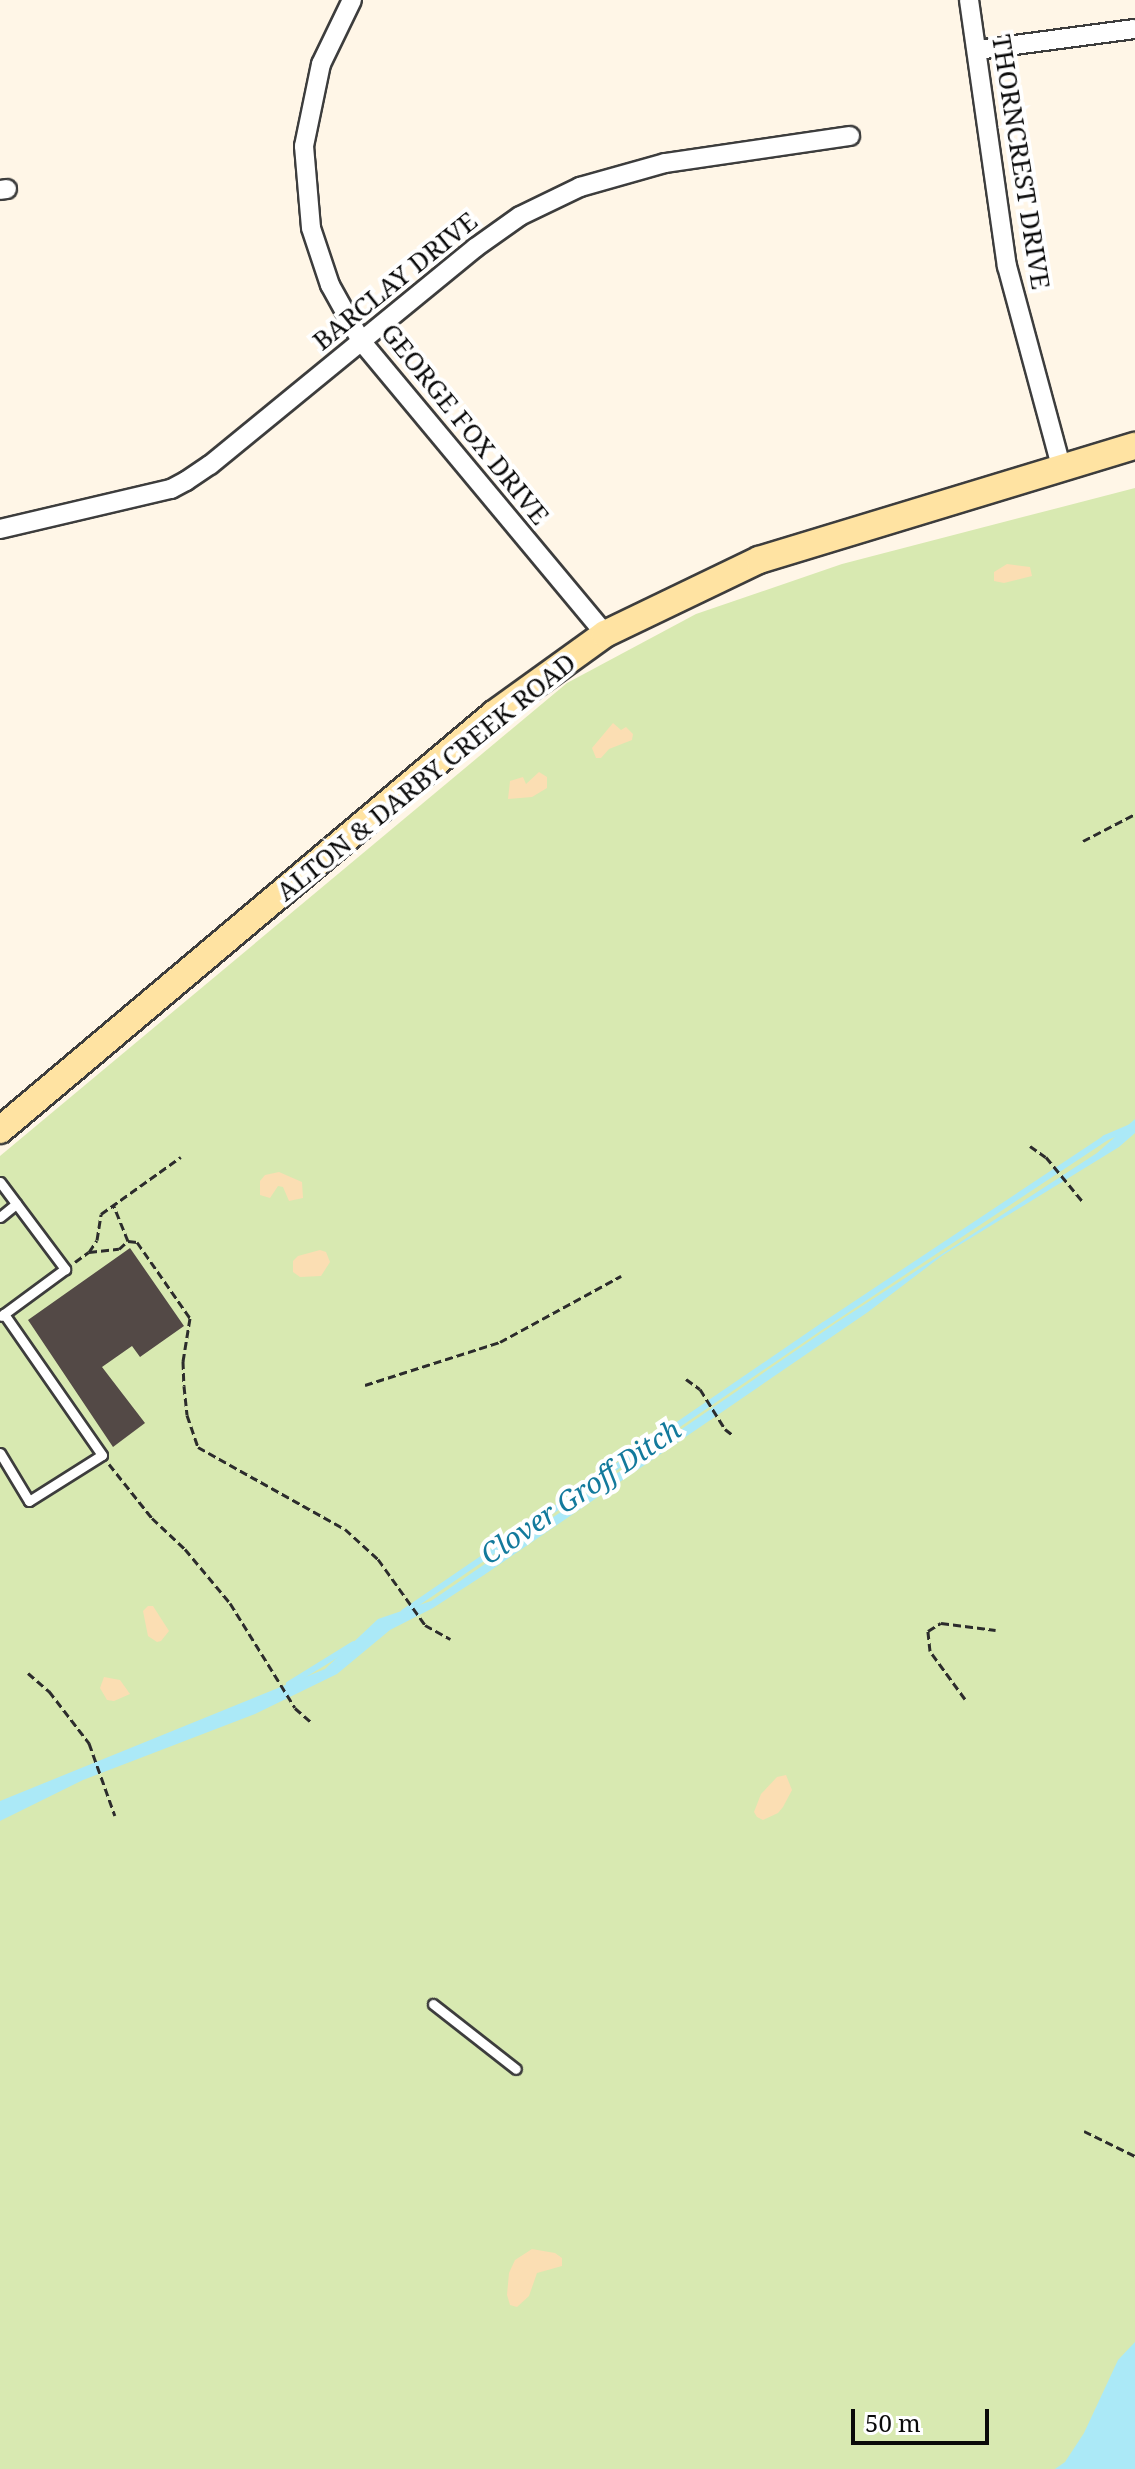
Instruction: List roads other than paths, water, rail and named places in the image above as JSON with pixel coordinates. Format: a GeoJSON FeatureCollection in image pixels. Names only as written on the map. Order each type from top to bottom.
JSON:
{"type":"FeatureCollection","features":[{"type":"Feature","properties":{"kind":"street","name":"GEORGE FOX DRIVE"},"geometry":{"type":"LineString","coordinates":[[352,0],[321,64],[304,146],[306,196],[315,243],[330,285],[361,341],[605,634]]}},
{"type":"Feature","properties":{"kind":"street","name":"THORNCREST DRIVE"},"geometry":{"type":"LineString","coordinates":[[969,0],[1007,266],[1062,470]]}},
{"type":"Feature","properties":{"kind":"street"},"geometry":{"type":"LineString","coordinates":[[977,50],[1135,29]]}},
{"type":"Feature","properties":{"kind":"street","name":"BARCLAY DRIVE"},"geometry":{"type":"LineString","coordinates":[[0,529],[171,489],[210,465],[498,232],[520,216],[580,187],[665,163],[850,136]]}},
{"type":"Feature","properties":{"kind":"street","name":"ALTON & DARBY CREEK ROAD"},"geometry":{"type":"LineString","coordinates":[[0,1130],[494,714],[605,634],[759,560],[1135,446]]}},
{"type":"Feature","properties":{"kind":"lane"},"geometry":{"type":"LineString","coordinates":[[0,1182],[65,1269],[2,1315],[102,1455],[29,1501],[0,1453]]}},
{"type":"Feature","properties":{"kind":"lane"},"geometry":{"type":"LineString","coordinates":[[0,1217],[16,1204]]}},
{"type":"Feature","properties":{"kind":"lane"},"geometry":{"type":"LineString","coordinates":[[433,2004],[516,2069]]}},
{"type":"Feature","properties":{"kind":"water"},"geometry":{"type":"Polygon","coordinates":[[[1135,1119],[1135,1133],[1119,1147],[943,1255],[868,1312],[484,1575],[433,1608],[390,1630],[337,1674],[255,1714],[83,1780],[0,1821],[0,1801],[325,1669],[378,1619],[431,1601],[836,1323],[1097,1153],[1135,1119]]]}},
{"type":"Feature","properties":{"kind":"water"},"geometry":{"type":"Polygon","coordinates":[[[1135,2342],[1135,2469],[1055,2469],[1065,2462],[1084,2433],[1118,2360],[1135,2342]]]}},
{"type":"Feature","properties":{"kind":"waterway","name":"Clover Groff Ditch"},"geometry":{"type":"LineString","coordinates":[[404,1612],[824,1325],[1105,1138],[1135,1125]]}},
{"type":"Feature","properties":{"kind":"waterway","name":"Clover Groff Ditch"},"geometry":{"type":"LineString","coordinates":[[289,1684],[354,1644]]}}]}
